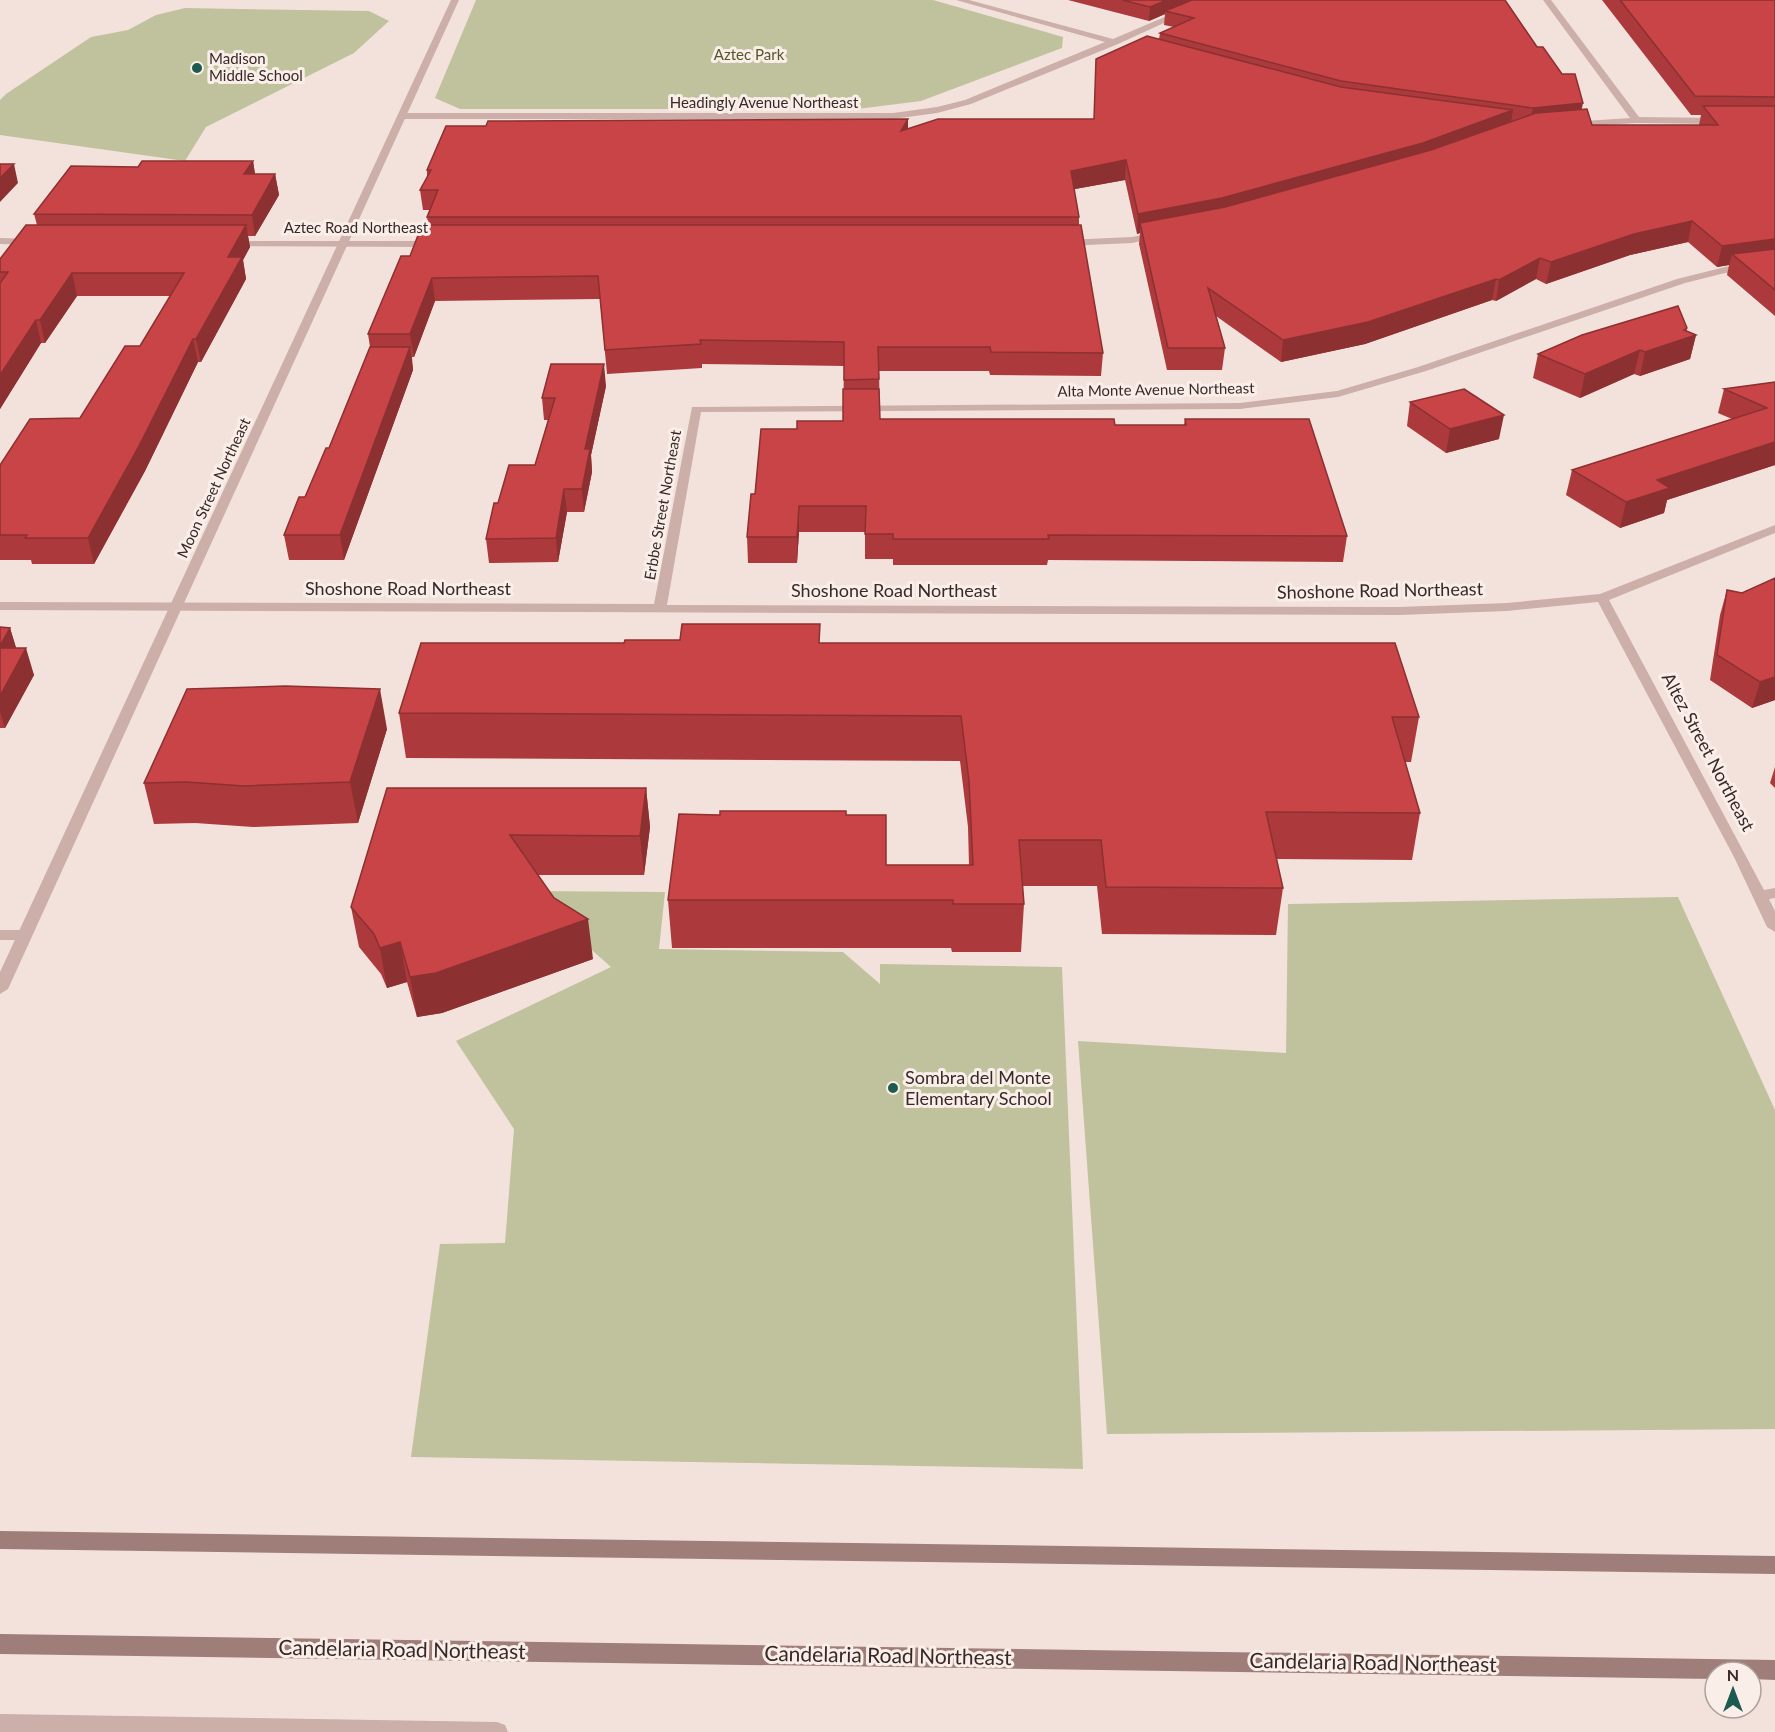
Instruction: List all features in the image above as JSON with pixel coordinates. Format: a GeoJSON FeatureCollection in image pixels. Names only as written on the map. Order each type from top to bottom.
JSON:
{"type":"FeatureCollection","features":[{"type":"Feature","properties":{"kind":"main road"},"geometry":{"type":"LineString","coordinates":[[0,1540],[1775,1565]]}},
{"type":"Feature","properties":{"kind":"main road","name":"Candelaria Road Northeast"},"geometry":{"type":"LineString","coordinates":[[0,1644],[1775,1670]]}},
{"type":"Feature","properties":{"kind":"street","name":"Moon Street Northeast"},"geometry":{"type":"LineString","coordinates":[[0,989],[455,0]]}},
{"type":"Feature","properties":{"kind":"street"},"geometry":{"type":"LineString","coordinates":[[960,0],[1126,45]]}},
{"type":"Feature","properties":{"kind":"street"},"geometry":{"type":"LineString","coordinates":[[1546,0],[1636,120]]}},
{"type":"Feature","properties":{"kind":"street","name":"Headingly Avenue Northeast"},"geometry":{"type":"LineString","coordinates":[[403,116],[893,116],[937,110],[968,102],[1194,8]]}},
{"type":"Feature","properties":{"kind":"street"},"geometry":{"type":"LineString","coordinates":[[1554,126],[1636,120],[1729,121]]}},
{"type":"Feature","properties":{"kind":"street"},"geometry":{"type":"LineString","coordinates":[[1050,243],[1132,240],[1165,234]]}},
{"type":"Feature","properties":{"kind":"street"},"geometry":{"type":"LineString","coordinates":[[0,241],[46,242]]}},
{"type":"Feature","properties":{"kind":"street","name":"Aztec Road Northeast"},"geometry":{"type":"LineString","coordinates":[[220,243],[444,244]]}},
{"type":"Feature","properties":{"kind":"street","name":"Alta Monte Avenue Northeast"},"geometry":{"type":"LineString","coordinates":[[696,409],[1240,406],[1338,394],[1422,369],[1681,281],[1725,270],[1775,264]]}},
{"type":"Feature","properties":{"kind":"street","name":"Erbbe Street Northeast"},"geometry":{"type":"LineString","coordinates":[[660,608],[696,409]]}},
{"type":"Feature","properties":{"kind":"street","name":"Shoshone Road Northeast"},"geometry":{"type":"LineString","coordinates":[[0,606],[1399,611],[1507,607],[1602,598],[1775,529]]}},
{"type":"Feature","properties":{"kind":"street","name":"Altez Street Northeast"},"geometry":{"type":"LineString","coordinates":[[1602,598],[1767,894],[1775,927]]}},
{"type":"Feature","properties":{"kind":"street"},"geometry":{"type":"LineString","coordinates":[[0,935],[23,935]]}},
{"type":"Feature","properties":{"kind":"street"},"geometry":{"type":"LineString","coordinates":[[0,1724],[497,1732]]}},
{"type":"Feature","properties":{"kind":"green space","name":"Aztec Park"},"geometry":{"type":"Polygon","coordinates":[[[476,0],[933,0],[1063,37],[1062,48],[921,101],[857,109],[460,109],[435,98],[476,0]]]}},
{"type":"Feature","properties":{"kind":"green space"},"geometry":{"type":"Polygon","coordinates":[[[185,8],[369,11],[389,21],[354,53],[206,127],[185,161],[0,135],[0,100],[6,94],[91,37],[128,30],[156,15],[185,8]]]}},
{"type":"Feature","properties":{"kind":"green space"},"geometry":{"type":"Polygon","coordinates":[[[525,891],[665,892],[659,949],[843,952],[880,984],[880,964],[1062,967],[1083,1469],[411,1457],[440,1244],[505,1243],[514,1129],[456,1041],[611,967],[525,891]]]}},
{"type":"Feature","properties":{"kind":"green space"},"geometry":{"type":"Polygon","coordinates":[[[1678,897],[1775,1110],[1775,1429],[1107,1434],[1078,1041],[1286,1053],[1288,904],[1678,897]]]}},
{"type":"Feature","properties":{"kind":"building"},"geometry":{"type":"Polygon","coordinates":[[[1122,0],[1167,0],[1150,7],[1122,0]]]}},
{"type":"Feature","properties":{"kind":"building"},"geometry":{"type":"Polygon","coordinates":[[[1192,0],[1505,0],[1537,47],[1543,47],[1562,74],[1575,74],[1583,103],[1533,108],[1341,81],[1160,33],[1194,18],[1165,11],[1192,0]]]}},
{"type":"Feature","properties":{"kind":"building"},"geometry":{"type":"Polygon","coordinates":[[[1620,0],[1775,0],[1775,97],[1695,96],[1620,0]]]}},
{"type":"Feature","properties":{"kind":"building"},"geometry":{"type":"Polygon","coordinates":[[[1147,36],[1341,87],[1513,110],[1423,143],[1222,198],[1138,214],[1126,160],[1071,171],[1079,217],[427,217],[438,190],[420,190],[431,170],[427,170],[446,126],[486,126],[488,121],[908,119],[901,131],[938,119],[1094,119],[1096,59],[1147,36]]]}},
{"type":"Feature","properties":{"kind":"building"},"geometry":{"type":"Polygon","coordinates":[[[1703,106],[1775,106],[1775,239],[1722,246],[1692,221],[1634,234],[1551,262],[1540,258],[1499,280],[1496,279],[1368,322],[1283,340],[1208,288],[1225,348],[1168,348],[1140,223],[1225,207],[1431,150],[1536,113],[1587,109],[1592,125],[1718,125],[1703,106]]]}},
{"type":"Feature","properties":{"kind":"building"},"geometry":{"type":"Polygon","coordinates":[[[142,161],[253,161],[244,174],[275,174],[252,215],[34,214],[71,166],[138,167],[142,161]]]}},
{"type":"Feature","properties":{"kind":"building"},"geometry":{"type":"Polygon","coordinates":[[[0,164],[14,164],[0,178],[0,164]]]}},
{"type":"Feature","properties":{"kind":"building"},"geometry":{"type":"Polygon","coordinates":[[[26,225],[246,225],[228,257],[242,257],[196,339],[193,339],[139,446],[88,538],[25,538],[27,535],[0,535],[0,465],[30,419],[80,418],[125,346],[140,346],[184,273],[72,273],[40,320],[36,320],[0,375],[0,283],[8,272],[0,272],[0,259],[26,225]]]}},
{"type":"Feature","properties":{"kind":"building"},"geometry":{"type":"Polygon","coordinates":[[[422,225],[1081,225],[1103,353],[991,352],[990,347],[878,347],[879,379],[844,380],[844,342],[700,340],[701,344],[605,350],[598,276],[432,278],[410,334],[368,334],[401,256],[410,256],[422,225]]]}},
{"type":"Feature","properties":{"kind":"building"},"geometry":{"type":"Polygon","coordinates":[[[1775,249],[1775,290],[1732,254],[1775,249]]]}},
{"type":"Feature","properties":{"kind":"building"},"geometry":{"type":"Polygon","coordinates":[[[1678,306],[1687,328],[1684,330],[1696,335],[1645,352],[1640,350],[1585,374],[1538,354],[1582,335],[1678,306]]]}},
{"type":"Feature","properties":{"kind":"building"},"geometry":{"type":"Polygon","coordinates":[[[370,347],[410,347],[340,535],[284,535],[299,497],[305,497],[326,448],[329,448],[370,347]]]}},
{"type":"Feature","properties":{"kind":"building"},"geometry":{"type":"Polygon","coordinates":[[[551,364],[604,364],[585,449],[590,449],[582,489],[564,489],[556,538],[486,539],[494,503],[498,503],[509,465],[535,465],[555,398],[542,398],[551,364]]]}},
{"type":"Feature","properties":{"kind":"building"},"geometry":{"type":"Polygon","coordinates":[[[1775,382],[1775,442],[1657,480],[1670,488],[1626,502],[1572,470],[1767,408],[1724,389],[1775,382]]]}},
{"type":"Feature","properties":{"kind":"building"},"geometry":{"type":"Polygon","coordinates":[[[843,389],[879,389],[880,419],[1114,419],[1115,425],[1186,425],[1185,419],[1309,419],[1347,536],[1048,535],[1049,539],[893,539],[893,534],[865,534],[866,506],[799,506],[797,537],[747,537],[751,494],[755,494],[761,429],[797,429],[797,421],[843,421],[843,389]]]}},
{"type":"Feature","properties":{"kind":"building"},"geometry":{"type":"Polygon","coordinates":[[[1464,389],[1504,415],[1450,429],[1410,402],[1464,389]]]}},
{"type":"Feature","properties":{"kind":"building"},"geometry":{"type":"Polygon","coordinates":[[[1775,578],[1775,677],[1760,682],[1717,655],[1727,590],[1742,593],[1775,578]]]}},
{"type":"Feature","properties":{"kind":"building"},"geometry":{"type":"Polygon","coordinates":[[[682,624],[820,624],[819,643],[1395,643],[1419,717],[1392,717],[1420,813],[1266,812],[1283,888],[1106,887],[1101,840],[1019,840],[1024,904],[953,904],[953,900],[668,900],[679,814],[720,815],[720,811],[846,811],[846,815],[886,815],[886,865],[973,865],[969,781],[961,716],[399,713],[421,643],[624,643],[625,640],[680,640],[682,624]]]}},
{"type":"Feature","properties":{"kind":"building"},"geometry":{"type":"Polygon","coordinates":[[[0,627],[10,628],[0,646],[0,627]]]}},
{"type":"Feature","properties":{"kind":"building"},"geometry":{"type":"Polygon","coordinates":[[[0,648],[26,648],[0,696],[0,648]]]}},
{"type":"Feature","properties":{"kind":"building"},"geometry":{"type":"Polygon","coordinates":[[[285,686],[380,689],[350,782],[244,786],[186,782],[144,783],[187,689],[285,686]]]}},
{"type":"Feature","properties":{"kind":"building"},"geometry":{"type":"Polygon","coordinates":[[[387,788],[646,788],[640,836],[510,835],[554,898],[588,919],[436,973],[410,977],[400,942],[380,948],[374,934],[351,907],[387,788]]]}},
{"type":"Feature","properties":{"kind":"place","name":"Madison Middle School"},"geometry":{"type":"Point","coordinates":[197,68]}},
{"type":"Feature","properties":{"kind":"place","name":"Sombra del Monte Elementary School"},"geometry":{"type":"Point","coordinates":[893,1088]}}]}
